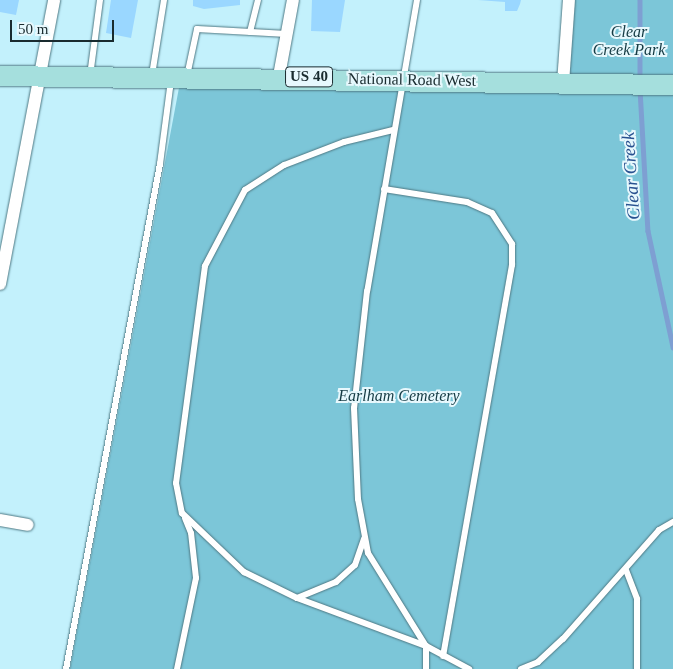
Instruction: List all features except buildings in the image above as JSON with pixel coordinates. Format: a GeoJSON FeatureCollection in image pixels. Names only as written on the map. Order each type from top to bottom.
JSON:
{"type":"FeatureCollection","features":[{"type":"Feature","properties":{"kind":"main road","name":"National Road West"},"geometry":{"type":"LineString","coordinates":[[0,76],[279,76],[667,84]]}},
{"type":"Feature","properties":{"kind":"street"},"geometry":{"type":"LineString","coordinates":[[0,284],[54,0]]}},
{"type":"Feature","properties":{"kind":"street"},"geometry":{"type":"LineString","coordinates":[[279,76],[293,0]]}},
{"type":"Feature","properties":{"kind":"street"},"geometry":{"type":"LineString","coordinates":[[563,83],[569,0]]}},
{"type":"Feature","properties":{"kind":"street"},"geometry":{"type":"LineString","coordinates":[[0,520],[28,525]]}},
{"type":"Feature","properties":{"kind":"lane"},"geometry":{"type":"LineString","coordinates":[[90,76],[100,0]]}},
{"type":"Feature","properties":{"kind":"lane"},"geometry":{"type":"LineString","coordinates":[[66,669],[160,164],[170,77],[164,0]]}},
{"type":"Feature","properties":{"kind":"lane"},"geometry":{"type":"LineString","coordinates":[[250,32],[258,0]]}},
{"type":"Feature","properties":{"kind":"lane"},"geometry":{"type":"LineString","coordinates":[[417,0],[393,130],[354,408],[358,500],[368,552],[426,646],[426,669]]}},
{"type":"Feature","properties":{"kind":"lane"},"geometry":{"type":"LineString","coordinates":[[170,77],[197,29],[287,34]]}},
{"type":"Feature","properties":{"kind":"lane"},"geometry":{"type":"LineString","coordinates":[[177,669],[196,578],[191,533],[182,513],[176,483],[206,266],[222,228],[245,190],[284,165],[344,142],[393,130]]}},
{"type":"Feature","properties":{"kind":"lane"},"geometry":{"type":"LineString","coordinates":[[384,189],[467,202],[492,213],[512,244],[511,274],[443,656]]}},
{"type":"Feature","properties":{"kind":"lane"},"geometry":{"type":"LineString","coordinates":[[182,513],[244,572],[297,598],[408,643],[426,646],[469,669]]}},
{"type":"Feature","properties":{"kind":"lane"},"geometry":{"type":"LineString","coordinates":[[521,669],[538,662],[563,639],[626,570],[659,530],[673,522]]}},
{"type":"Feature","properties":{"kind":"lane"},"geometry":{"type":"LineString","coordinates":[[297,598],[336,582],[355,565],[365,537]]}},
{"type":"Feature","properties":{"kind":"lane"},"geometry":{"type":"LineString","coordinates":[[626,570],[636,599],[637,669]]}},
{"type":"Feature","properties":{"kind":"green space","name":"Earlham Cemetery"},"geometry":{"type":"Polygon","coordinates":[[[569,0],[673,0],[673,669],[70,669],[181,77],[563,83],[569,0]]]}},
{"type":"Feature","properties":{"kind":"waterway","name":"Clear Creek"},"geometry":{"type":"LineString","coordinates":[[640,0],[640,79]]}},
{"type":"Feature","properties":{"kind":"waterway","name":"Clear Creek"},"geometry":{"type":"LineString","coordinates":[[640,89],[648,231],[673,347]]}},
{"type":"Feature","properties":{"kind":"park label","name":"Clear Creek Park"},"geometry":{"type":"Point","coordinates":[629,41]}}]}
